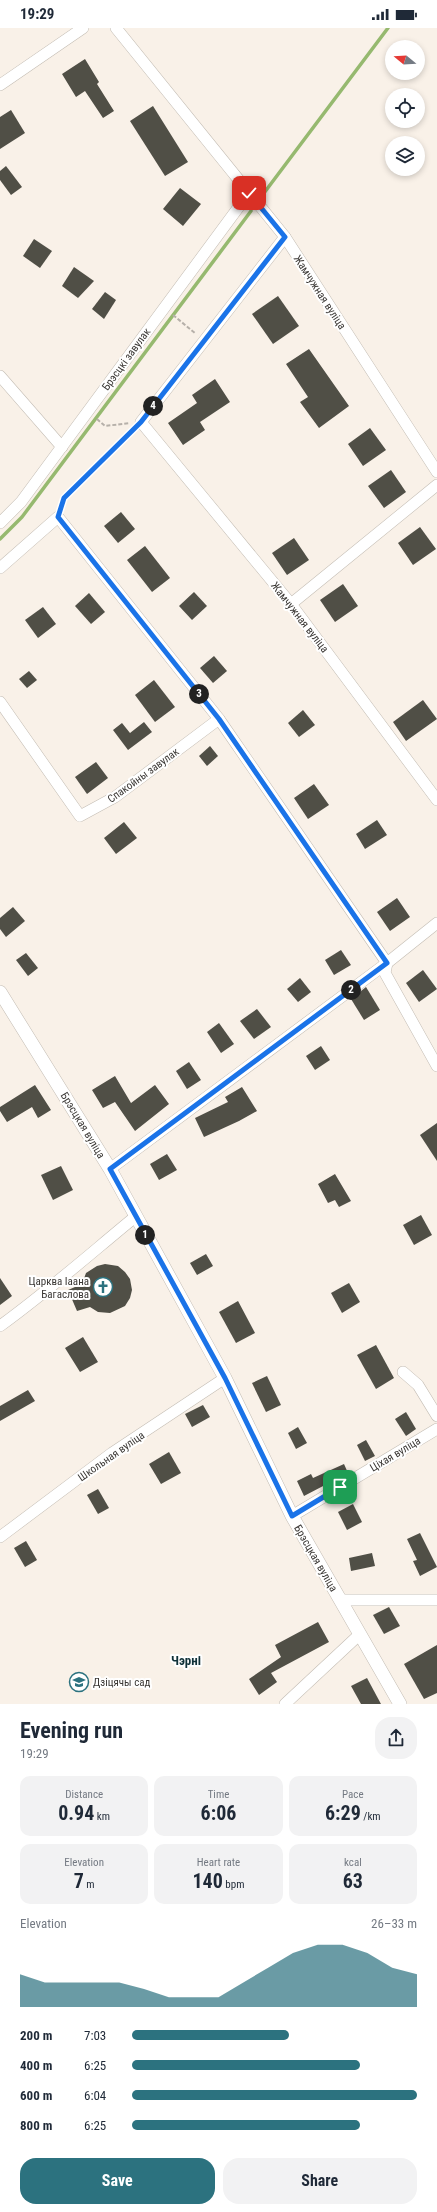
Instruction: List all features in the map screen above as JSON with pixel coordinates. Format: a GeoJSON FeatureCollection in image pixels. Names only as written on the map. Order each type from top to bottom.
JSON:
{"type":"FeatureCollection","features":[{"type":"Feature","properties":{"kind":"street"},"geometry":{"type":"LineString","coordinates":[[0,84],[83,28]]}},
{"type":"Feature","properties":{"kind":"street","name":"Жамчужная вуліца"},"geometry":{"type":"LineString","coordinates":[[116,28],[285,237],[437,472]]}},
{"type":"Feature","properties":{"kind":"street","name":"Брэсцкі завулак"},"geometry":{"type":"LineString","coordinates":[[0,523],[21,502],[249,193]]}},
{"type":"Feature","properties":{"kind":"street"},"geometry":{"type":"LineString","coordinates":[[141,422],[285,237]]}},
{"type":"Feature","properties":{"kind":"street"},"geometry":{"type":"LineString","coordinates":[[0,376],[62,447]]}},
{"type":"Feature","properties":{"kind":"street","name":"Жамчужная вуліца"},"geometry":{"type":"LineString","coordinates":[[141,422],[291,604],[437,800]]}},
{"type":"Feature","properties":{"kind":"street"},"geometry":{"type":"LineString","coordinates":[[291,604],[437,485]]}},
{"type":"Feature","properties":{"kind":"street"},"geometry":{"type":"LineString","coordinates":[[0,568],[58,517],[219,719],[387,963],[385,973],[437,1066]]}},
{"type":"Feature","properties":{"kind":"street","name":"Спакойны завулак"},"geometry":{"type":"LineString","coordinates":[[0,702],[80,816],[115,797],[219,719]]}},
{"type":"Feature","properties":{"kind":"street"},"geometry":{"type":"LineString","coordinates":[[110,1169],[387,963],[437,923]]}},
{"type":"Feature","properties":{"kind":"street","name":"Брэсцкая вуліца"},"geometry":{"type":"LineString","coordinates":[[0,992],[110,1169],[135,1217],[225,1378],[292,1516],[400,1704]]}},
{"type":"Feature","properties":{"kind":"street"},"geometry":{"type":"LineString","coordinates":[[0,1326],[40,1297],[59,1279],[135,1217]]}},
{"type":"Feature","properties":{"kind":"street"},"geometry":{"type":"LineString","coordinates":[[403,1372],[418,1384],[437,1416]]}},
{"type":"Feature","properties":{"kind":"street","name":"Школьная вуліца"},"geometry":{"type":"LineString","coordinates":[[0,1537],[112,1453],[225,1378]]}},
{"type":"Feature","properties":{"kind":"street","name":"Ціхая вуліца"},"geometry":{"type":"LineString","coordinates":[[292,1516],[437,1429]]}},
{"type":"Feature","properties":{"kind":"street"},"geometry":{"type":"LineString","coordinates":[[340,1600],[437,1600]]}},
{"type":"Feature","properties":{"kind":"street"},"geometry":{"type":"LineString","coordinates":[[285,1704],[360,1634]]}},
{"type":"Feature","properties":{"kind":"path"},"geometry":{"type":"LineString","coordinates":[[164,308],[204,340]]}},
{"type":"Feature","properties":{"kind":"path"},"geometry":{"type":"LineString","coordinates":[[105,426],[141,422]]}},
{"type":"Feature","properties":{"kind":"path"},"geometry":{"type":"LineString","coordinates":[[58,517],[64,498],[141,422]]}},
{"type":"Feature","properties":{"kind":"building"},"geometry":{"type":"Polygon","coordinates":[[[85,59],[99,82],[97,84],[114,111],[103,118],[85,91],[76,97],[62,74],[85,59]]]}},
{"type":"Feature","properties":{"kind":"building"},"geometry":{"type":"Polygon","coordinates":[[[153,106],[188,162],[165,176],[130,121],[153,106]]]}},
{"type":"Feature","properties":{"kind":"building"},"geometry":{"type":"Polygon","coordinates":[[[11,110],[25,133],[0,149],[0,117],[11,110]]]}},
{"type":"Feature","properties":{"kind":"building"},"geometry":{"type":"Polygon","coordinates":[[[6,166],[22,187],[11,195],[0,180],[0,171],[6,166]]]}},
{"type":"Feature","properties":{"kind":"building"},"geometry":{"type":"Polygon","coordinates":[[[180,188],[201,204],[183,226],[163,209],[180,188]]]}},
{"type":"Feature","properties":{"kind":"building"},"geometry":{"type":"Polygon","coordinates":[[[34,239],[52,251],[40,268],[23,256],[34,239]]]}},
{"type":"Feature","properties":{"kind":"building"},"geometry":{"type":"Polygon","coordinates":[[[74,267],[94,281],[78,298],[62,286],[74,267]]]}},
{"type":"Feature","properties":{"kind":"building"},"geometry":{"type":"Polygon","coordinates":[[[105,292],[116,300],[104,319],[92,309],[105,292]]]}},
{"type":"Feature","properties":{"kind":"building"},"geometry":{"type":"Polygon","coordinates":[[[278,296],[299,326],[273,344],[252,314],[278,296]]]}},
{"type":"Feature","properties":{"kind":"building"},"geometry":{"type":"Polygon","coordinates":[[[309,349],[349,406],[319,428],[300,402],[308,397],[286,364],[309,349]]]}},
{"type":"Feature","properties":{"kind":"building"},"geometry":{"type":"Polygon","coordinates":[[[215,379],[230,402],[200,422],[205,430],[183,445],[168,423],[197,403],[192,395],[215,379]]]}},
{"type":"Feature","properties":{"kind":"building"},"geometry":{"type":"Polygon","coordinates":[[[370,428],[386,450],[363,466],[348,444],[370,428]]]}},
{"type":"Feature","properties":{"kind":"building"},"geometry":{"type":"Polygon","coordinates":[[[391,470],[406,492],[384,508],[368,486],[391,470]]]}},
{"type":"Feature","properties":{"kind":"building"},"geometry":{"type":"Polygon","coordinates":[[[121,512],[135,529],[118,543],[104,526],[121,512]]]}},
{"type":"Feature","properties":{"kind":"building"},"geometry":{"type":"Polygon","coordinates":[[[420,527],[436,549],[413,565],[398,543],[420,527]]]}},
{"type":"Feature","properties":{"kind":"building"},"geometry":{"type":"Polygon","coordinates":[[[294,538],[309,560],[287,575],[272,553],[294,538]]]}},
{"type":"Feature","properties":{"kind":"building"},"geometry":{"type":"Polygon","coordinates":[[[145,546],[170,578],[152,592],[127,560],[145,546]]]}},
{"type":"Feature","properties":{"kind":"building"},"geometry":{"type":"Polygon","coordinates":[[[343,584],[358,606],[335,622],[320,600],[343,584]]]}},
{"type":"Feature","properties":{"kind":"building"},"geometry":{"type":"Polygon","coordinates":[[[194,592],[207,606],[192,620],[179,606],[194,592]]]}},
{"type":"Feature","properties":{"kind":"building"},"geometry":{"type":"Polygon","coordinates":[[[89,593],[105,612],[91,624],[75,606],[89,593]]]}},
{"type":"Feature","properties":{"kind":"building"},"geometry":{"type":"Polygon","coordinates":[[[43,607],[56,624],[38,638],[25,620],[43,607]]]}},
{"type":"Feature","properties":{"kind":"building"},"geometry":{"type":"Polygon","coordinates":[[[214,656],[227,671],[213,683],[200,668],[214,656]]]}},
{"type":"Feature","properties":{"kind":"building"},"geometry":{"type":"Polygon","coordinates":[[[29,671],[37,680],[27,688],[19,679],[29,671]]]}},
{"type":"Feature","properties":{"kind":"building"},"geometry":{"type":"Polygon","coordinates":[[[154,680],[175,707],[155,722],[135,695],[154,680]]]}},
{"type":"Feature","properties":{"kind":"building"},"geometry":{"type":"Polygon","coordinates":[[[423,700],[437,719],[406,741],[393,722],[423,700]]]}},
{"type":"Feature","properties":{"kind":"building"},"geometry":{"type":"Polygon","coordinates":[[[303,710],[315,725],[299,737],[288,723],[303,710]]]}},
{"type":"Feature","properties":{"kind":"building"},"geometry":{"type":"Polygon","coordinates":[[[144,722],[152,732],[128,750],[113,730],[122,723],[130,733],[144,722]]]}},
{"type":"Feature","properties":{"kind":"building"},"geometry":{"type":"Polygon","coordinates":[[[210,746],[218,756],[207,766],[199,756],[210,746]]]}},
{"type":"Feature","properties":{"kind":"building"},"geometry":{"type":"Polygon","coordinates":[[[96,762],[108,778],[87,794],[75,777],[96,762]]]}},
{"type":"Feature","properties":{"kind":"building"},"geometry":{"type":"Polygon","coordinates":[[[314,784],[329,805],[308,819],[294,798],[314,784]]]}},
{"type":"Feature","properties":{"kind":"building"},"geometry":{"type":"Polygon","coordinates":[[[377,820],[387,835],[365,849],[356,834],[377,820]]]}},
{"type":"Feature","properties":{"kind":"building"},"geometry":{"type":"Polygon","coordinates":[[[124,822],[137,838],[116,854],[104,838],[124,822]]]}},
{"type":"Feature","properties":{"kind":"building"},"geometry":{"type":"Polygon","coordinates":[[[397,898],[410,917],[390,931],[377,912],[397,898]]]}},
{"type":"Feature","properties":{"kind":"building"},"geometry":{"type":"Polygon","coordinates":[[[13,907],[25,921],[6,937],[0,929],[0,918],[13,907]]]}},
{"type":"Feature","properties":{"kind":"building"},"geometry":{"type":"Polygon","coordinates":[[[341,950],[351,965],[334,975],[325,960],[341,950]]]}},
{"type":"Feature","properties":{"kind":"building"},"geometry":{"type":"Polygon","coordinates":[[[26,953],[38,968],[28,976],[16,960],[26,953]]]}},
{"type":"Feature","properties":{"kind":"building"},"geometry":{"type":"Polygon","coordinates":[[[423,970],[437,989],[419,1002],[406,983],[423,970]]]}},
{"type":"Feature","properties":{"kind":"building"},"geometry":{"type":"Polygon","coordinates":[[[300,978],[311,992],[298,1002],[287,989],[300,978]]]}},
{"type":"Feature","properties":{"kind":"building"},"geometry":{"type":"Polygon","coordinates":[[[366,987],[380,1010],[364,1020],[351,999],[366,987]]]}},
{"type":"Feature","properties":{"kind":"building"},"geometry":{"type":"Polygon","coordinates":[[[257,1009],[271,1027],[254,1039],[240,1021],[257,1009]]]}},
{"type":"Feature","properties":{"kind":"building"},"geometry":{"type":"Polygon","coordinates":[[[219,1023],[234,1044],[221,1053],[207,1032],[219,1023]]]}},
{"type":"Feature","properties":{"kind":"building"},"geometry":{"type":"Polygon","coordinates":[[[321,1046],[330,1060],[315,1070],[306,1056],[321,1046]]]}},
{"type":"Feature","properties":{"kind":"building"},"geometry":{"type":"Polygon","coordinates":[[[189,1062],[201,1080],[187,1089],[176,1071],[189,1062]]]}},
{"type":"Feature","properties":{"kind":"building"},"geometry":{"type":"Polygon","coordinates":[[[115,1076],[131,1103],[155,1085],[169,1104],[135,1131],[115,1102],[103,1108],[92,1090],[115,1076]]]}},
{"type":"Feature","properties":{"kind":"building"},"geometry":{"type":"Polygon","coordinates":[[[35,1085],[51,1110],[38,1118],[32,1107],[7,1122],[0,1111],[0,1107],[35,1085]]]}},
{"type":"Feature","properties":{"kind":"building"},"geometry":{"type":"Polygon","coordinates":[[[242,1087],[257,1111],[204,1137],[195,1118],[228,1102],[225,1097],[242,1087]]]}},
{"type":"Feature","properties":{"kind":"building"},"geometry":{"type":"Polygon","coordinates":[[[437,1123],[437,1161],[420,1135],[437,1123]]]}},
{"type":"Feature","properties":{"kind":"building"},"geometry":{"type":"Polygon","coordinates":[[[167,1154],[177,1170],[159,1180],[150,1164],[167,1154]]]}},
{"type":"Feature","properties":{"kind":"building"},"geometry":{"type":"Polygon","coordinates":[[[61,1166],[73,1190],[53,1200],[41,1175],[61,1166]]]}},
{"type":"Feature","properties":{"kind":"building"},"geometry":{"type":"Polygon","coordinates":[[[335,1174],[351,1201],[339,1207],[335,1200],[328,1203],[318,1184],[335,1174]]]}},
{"type":"Feature","properties":{"kind":"building"},"geometry":{"type":"Polygon","coordinates":[[[421,1215],[432,1235],[414,1245],[403,1225],[421,1215]]]}},
{"type":"Feature","properties":{"kind":"building"},"geometry":{"type":"Polygon","coordinates":[[[206,1254],[213,1266],[197,1275],[190,1263],[206,1254]]]}},
{"type":"Feature","properties":{"kind":"building","name":"Царква Іаана Багаслова"},"geometry":{"type":"Polygon","coordinates":[[[105,1264],[118,1266],[125,1272],[130,1279],[132,1290],[130,1298],[125,1306],[110,1313],[98,1312],[90,1307],[77,1311],[68,1290],[82,1284],[86,1273],[97,1266],[105,1264]]]}},
{"type":"Feature","properties":{"kind":"building"},"geometry":{"type":"Polygon","coordinates":[[[0,1278],[12,1296],[0,1305],[0,1278]]]}},
{"type":"Feature","properties":{"kind":"building"},"geometry":{"type":"Polygon","coordinates":[[[349,1283],[360,1302],[342,1313],[331,1293],[349,1283]]]}},
{"type":"Feature","properties":{"kind":"building"},"geometry":{"type":"Polygon","coordinates":[[[238,1301],[255,1333],[236,1343],[219,1312],[238,1301]]]}},
{"type":"Feature","properties":{"kind":"building"},"geometry":{"type":"Polygon","coordinates":[[[83,1337],[98,1362],[80,1372],[65,1348],[83,1337]]]}},
{"type":"Feature","properties":{"kind":"building"},"geometry":{"type":"Polygon","coordinates":[[[376,1345],[394,1378],[376,1389],[357,1355],[376,1345]]]}},
{"type":"Feature","properties":{"kind":"building"},"geometry":{"type":"Polygon","coordinates":[[[267,1376],[281,1405],[266,1412],[252,1383],[267,1376]]]}},
{"type":"Feature","properties":{"kind":"building"},"geometry":{"type":"Polygon","coordinates":[[[28,1390],[35,1401],[0,1421],[0,1406],[28,1390]]]}},
{"type":"Feature","properties":{"kind":"building"},"geometry":{"type":"Polygon","coordinates":[[[203,1405],[210,1417],[192,1427],[185,1414],[203,1405]]]}},
{"type":"Feature","properties":{"kind":"building"},"geometry":{"type":"Polygon","coordinates":[[[406,1412],[416,1429],[406,1436],[395,1419],[406,1412]]]}},
{"type":"Feature","properties":{"kind":"building"},"geometry":{"type":"Polygon","coordinates":[[[298,1427],[307,1443],[296,1449],[288,1433],[298,1427]]]}},
{"type":"Feature","properties":{"kind":"building"},"geometry":{"type":"Polygon","coordinates":[[[366,1440],[375,1456],[365,1461],[357,1445],[366,1440]]]}},
{"type":"Feature","properties":{"kind":"building"},"geometry":{"type":"Polygon","coordinates":[[[169,1452],[181,1473],[161,1484],[149,1464],[169,1452]]]}},
{"type":"Feature","properties":{"kind":"building"},"geometry":{"type":"Polygon","coordinates":[[[344,1464],[348,1473],[304,1496],[297,1481],[311,1474],[313,1478],[344,1464]]]}},
{"type":"Feature","properties":{"kind":"building"},"geometry":{"type":"Polygon","coordinates":[[[98,1489],[109,1508],[98,1514],[87,1495],[98,1489]]]}},
{"type":"Feature","properties":{"kind":"building"},"geometry":{"type":"Polygon","coordinates":[[[353,1504],[362,1522],[347,1530],[338,1512],[353,1504]]]}},
{"type":"Feature","properties":{"kind":"building"},"geometry":{"type":"Polygon","coordinates":[[[420,1533],[437,1567],[420,1576],[413,1561],[417,1560],[407,1539],[420,1533]]]}},
{"type":"Feature","properties":{"kind":"building"},"geometry":{"type":"Polygon","coordinates":[[[26,1541],[37,1560],[25,1567],[14,1548],[26,1541]]]}},
{"type":"Feature","properties":{"kind":"building"},"geometry":{"type":"Polygon","coordinates":[[[372,1553],[375,1566],[351,1571],[349,1558],[372,1553]]]}},
{"type":"Feature","properties":{"kind":"building"},"geometry":{"type":"Polygon","coordinates":[[[389,1607],[400,1626],[384,1634],[373,1615],[389,1607]]]}},
{"type":"Feature","properties":{"kind":"building"},"geometry":{"type":"Polygon","coordinates":[[[318,1622],[329,1642],[271,1673],[277,1682],[259,1695],[249,1679],[281,1657],[275,1645],[318,1622]]]}},
{"type":"Feature","properties":{"kind":"building"},"geometry":{"type":"Polygon","coordinates":[[[437,1645],[437,1693],[424,1699],[404,1664],[437,1645]]]}},
{"type":"Feature","properties":{"kind":"building"},"geometry":{"type":"Polygon","coordinates":[[[367,1678],[381,1704],[361,1704],[351,1686],[367,1678]]]}},
{"type":"Feature","properties":{"kind":"waterway"},"geometry":{"type":"LineString","coordinates":[[261,197],[388,28]]}},
{"type":"Feature","properties":{"kind":"waterway"},"geometry":{"type":"LineString","coordinates":[[0,539],[22,517],[251,211]]}},
{"type":"Feature","properties":{"kind":"place","name":"Царква Іаана Багаслова"},"geometry":{"type":"Point","coordinates":[103,1287]}},
{"type":"Feature","properties":{"kind":"place","name":"Дзіцячы сад"},"geometry":{"type":"Point","coordinates":[79,1682]}},
{"type":"Feature","properties":{"kind":"district","name":"Чэрні"},"geometry":{"type":"Point","coordinates":[186,1660]}},
{"type":"Feature","properties":{"kind":"route"},"geometry":{"type":"LineString","coordinates":[[249,193],[285,237],[141,422],[64,498],[58,517],[219,719],[387,963],[110,1169],[135,1217],[225,1378],[292,1516],[340,1487]]}}]}
